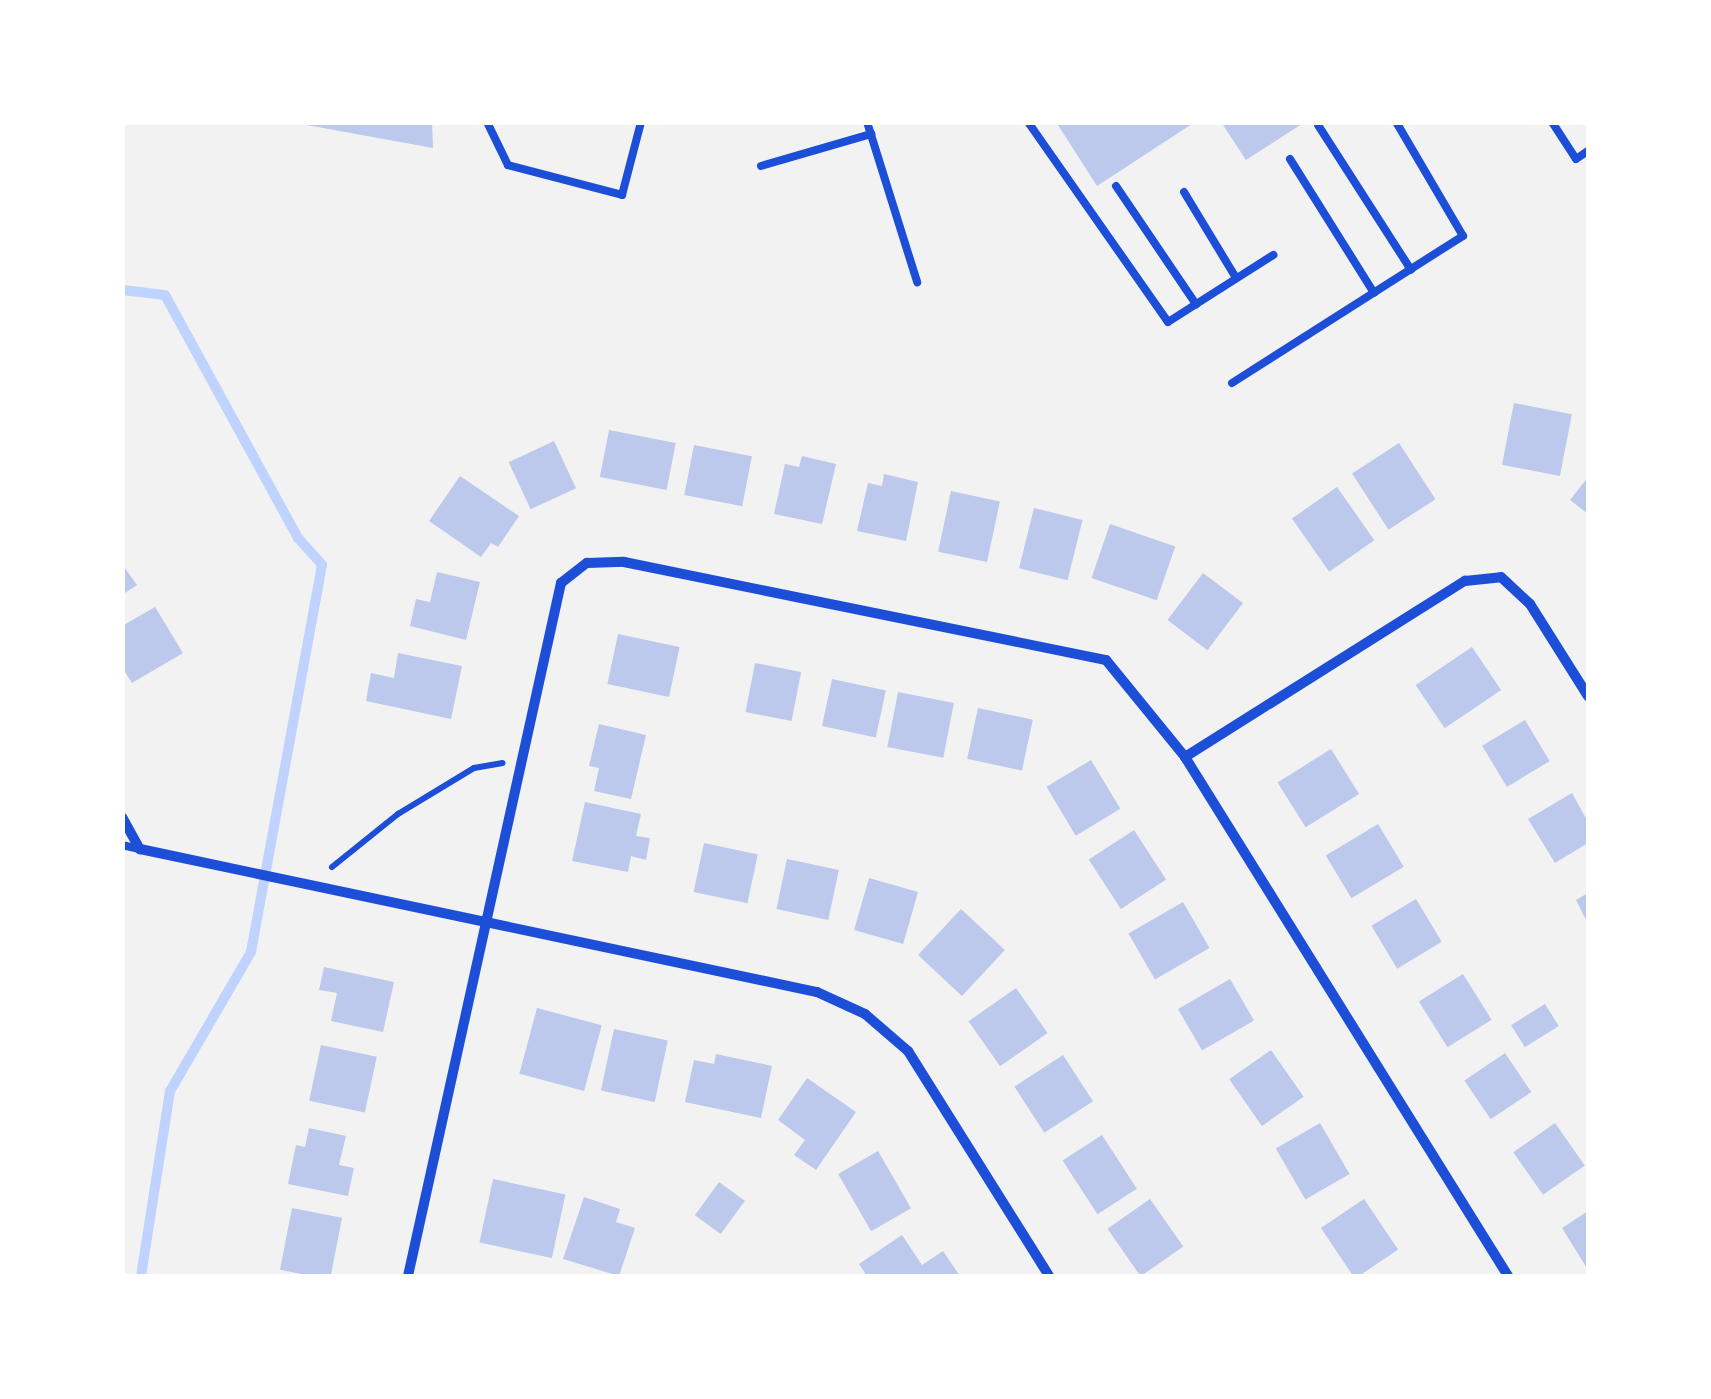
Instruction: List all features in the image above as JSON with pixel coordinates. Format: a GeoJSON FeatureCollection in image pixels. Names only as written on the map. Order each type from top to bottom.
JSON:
{"type":"FeatureCollection","features":[{"type":"Feature","properties":{"kind":"street"},"geometry":{"type":"LineString","coordinates":[[408,1276],[561,583],[587,563],[624,562],[1106,660],[1184,757],[1508,1276]]}},
{"type":"Feature","properties":{"kind":"street"},"geometry":{"type":"LineString","coordinates":[[1184,757],[1465,581],[1501,578],[1530,604],[1588,696]]}},
{"type":"Feature","properties":{"kind":"street"},"geometry":{"type":"LineString","coordinates":[[122,816],[140,849],[818,992],[864,1014],[908,1050],[1049,1276]]}},
{"type":"Feature","properties":{"kind":"lane"},"geometry":{"type":"LineString","coordinates":[[486,122],[508,165],[622,194],[640,122]]}},
{"type":"Feature","properties":{"kind":"lane"},"geometry":{"type":"LineString","coordinates":[[867,122],[917,282]]}},
{"type":"Feature","properties":{"kind":"lane"},"geometry":{"type":"LineString","coordinates":[[1028,122],[1168,322],[1273,255]]}},
{"type":"Feature","properties":{"kind":"lane"},"geometry":{"type":"LineString","coordinates":[[1232,383],[1463,236],[1396,122]]}},
{"type":"Feature","properties":{"kind":"lane"},"geometry":{"type":"LineString","coordinates":[[1552,122],[1576,159],[1588,151]]}},
{"type":"Feature","properties":{"kind":"lane"},"geometry":{"type":"LineString","coordinates":[[1318,125],[1411,270]]}},
{"type":"Feature","properties":{"kind":"lane"},"geometry":{"type":"LineString","coordinates":[[761,166],[871,134]]}},
{"type":"Feature","properties":{"kind":"lane"},"geometry":{"type":"LineString","coordinates":[[1290,159],[1374,293]]}},
{"type":"Feature","properties":{"kind":"lane"},"geometry":{"type":"LineString","coordinates":[[1116,186],[1196,304]]}},
{"type":"Feature","properties":{"kind":"lane"},"geometry":{"type":"LineString","coordinates":[[1184,192],[1236,278]]}},
{"type":"Feature","properties":{"kind":"lane"},"geometry":{"type":"LineString","coordinates":[[122,845],[140,849]]}},
{"type":"Feature","properties":{"kind":"path"},"geometry":{"type":"LineString","coordinates":[[311,884],[398,814],[474,768],[524,759]]}},
{"type":"Feature","properties":{"kind":"building"},"geometry":{"type":"Polygon","coordinates":[[[432,122],[433,148],[301,124],[432,122]]]}},
{"type":"Feature","properties":{"kind":"building"},"geometry":{"type":"Polygon","coordinates":[[[1056,122],[1195,122],[1097,186],[1056,122]]]}},
{"type":"Feature","properties":{"kind":"building"},"geometry":{"type":"Polygon","coordinates":[[[1221,122],[1305,122],[1246,160],[1221,122]]]}},
{"type":"Feature","properties":{"kind":"building"},"geometry":{"type":"Polygon","coordinates":[[[1514,403],[1572,414],[1560,476],[1502,465],[1514,403]]]}},
{"type":"Feature","properties":{"kind":"building"},"geometry":{"type":"Polygon","coordinates":[[[609,430],[676,443],[667,490],[600,477],[609,430]]]}},
{"type":"Feature","properties":{"kind":"building"},"geometry":{"type":"Polygon","coordinates":[[[554,441],[576,488],[531,509],[509,462],[554,441]]]}},
{"type":"Feature","properties":{"kind":"building"},"geometry":{"type":"Polygon","coordinates":[[[1399,443],[1435,499],[1389,530],[1352,473],[1399,443]]]}},
{"type":"Feature","properties":{"kind":"building"},"geometry":{"type":"Polygon","coordinates":[[[694,445],[752,456],[742,506],[684,495],[694,445]]]}},
{"type":"Feature","properties":{"kind":"building"},"geometry":{"type":"Polygon","coordinates":[[[802,456],[836,464],[822,524],[774,514],[785,464],[799,467],[802,456]]]}},
{"type":"Feature","properties":{"kind":"building"},"geometry":{"type":"Polygon","coordinates":[[[884,474],[918,482],[906,541],[857,531],[868,483],[882,486],[884,474]]]}},
{"type":"Feature","properties":{"kind":"building"},"geometry":{"type":"Polygon","coordinates":[[[460,476],[519,516],[498,547],[491,543],[481,557],[429,521],[460,476]]]}},
{"type":"Feature","properties":{"kind":"building"},"geometry":{"type":"Polygon","coordinates":[[[1588,477],[1588,514],[1570,500],[1588,477]]]}},
{"type":"Feature","properties":{"kind":"building"},"geometry":{"type":"Polygon","coordinates":[[[1337,487],[1374,540],[1329,572],[1292,519],[1337,487]]]}},
{"type":"Feature","properties":{"kind":"building"},"geometry":{"type":"Polygon","coordinates":[[[951,491],[1000,501],[987,562],[938,552],[951,491]]]}},
{"type":"Feature","properties":{"kind":"building"},"geometry":{"type":"Polygon","coordinates":[[[1034,508],[1083,520],[1068,580],[1019,568],[1034,508]]]}},
{"type":"Feature","properties":{"kind":"building"},"geometry":{"type":"Polygon","coordinates":[[[1110,524],[1175,546],[1157,600],[1091,578],[1110,524]]]}},
{"type":"Feature","properties":{"kind":"building"},"geometry":{"type":"Polygon","coordinates":[[[122,564],[137,585],[122,595],[122,564]]]}},
{"type":"Feature","properties":{"kind":"building"},"geometry":{"type":"Polygon","coordinates":[[[437,572],[480,582],[466,640],[410,626],[416,599],[430,602],[437,572]]]}},
{"type":"Feature","properties":{"kind":"building"},"geometry":{"type":"Polygon","coordinates":[[[1203,573],[1243,603],[1207,650],[1167,620],[1203,573]]]}},
{"type":"Feature","properties":{"kind":"building"},"geometry":{"type":"Polygon","coordinates":[[[155,607],[183,653],[132,683],[122,667],[122,626],[155,607]]]}},
{"type":"Feature","properties":{"kind":"building"},"geometry":{"type":"Polygon","coordinates":[[[618,634],[680,647],[669,697],[607,684],[618,634]]]}},
{"type":"Feature","properties":{"kind":"building"},"geometry":{"type":"Polygon","coordinates":[[[1472,647],[1501,690],[1445,728],[1416,685],[1472,647]]]}},
{"type":"Feature","properties":{"kind":"building"},"geometry":{"type":"Polygon","coordinates":[[[398,653],[462,666],[451,719],[366,701],[371,673],[394,678],[398,653]]]}},
{"type":"Feature","properties":{"kind":"building"},"geometry":{"type":"Polygon","coordinates":[[[755,663],[801,672],[792,721],[745,712],[755,663]]]}},
{"type":"Feature","properties":{"kind":"building"},"geometry":{"type":"Polygon","coordinates":[[[832,679],[886,690],[876,737],[822,726],[832,679]]]}},
{"type":"Feature","properties":{"kind":"building"},"geometry":{"type":"Polygon","coordinates":[[[898,692],[954,703],[943,758],[887,747],[898,692]]]}},
{"type":"Feature","properties":{"kind":"building"},"geometry":{"type":"Polygon","coordinates":[[[978,708],[1033,720],[1022,771],[967,759],[978,708]]]}},
{"type":"Feature","properties":{"kind":"building"},"geometry":{"type":"Polygon","coordinates":[[[1525,720],[1550,761],[1507,787],[1482,746],[1525,720]]]}},
{"type":"Feature","properties":{"kind":"building"},"geometry":{"type":"Polygon","coordinates":[[[599,724],[646,735],[631,799],[594,791],[599,768],[589,766],[599,724]]]}},
{"type":"Feature","properties":{"kind":"building"},"geometry":{"type":"Polygon","coordinates":[[[1331,749],[1359,794],[1306,827],[1278,782],[1331,749]]]}},
{"type":"Feature","properties":{"kind":"building"},"geometry":{"type":"Polygon","coordinates":[[[1091,760],[1120,809],[1076,836],[1046,787],[1091,760]]]}},
{"type":"Feature","properties":{"kind":"building"},"geometry":{"type":"Polygon","coordinates":[[[1572,793],[1588,822],[1588,843],[1555,863],[1528,819],[1572,793]]]}},
{"type":"Feature","properties":{"kind":"building"},"geometry":{"type":"Polygon","coordinates":[[[585,802],[641,814],[636,836],[650,838],[646,860],[631,856],[628,872],[572,861],[585,802]]]}},
{"type":"Feature","properties":{"kind":"building"},"geometry":{"type":"Polygon","coordinates":[[[1378,824],[1404,867],[1351,898],[1326,855],[1378,824]]]}},
{"type":"Feature","properties":{"kind":"building"},"geometry":{"type":"Polygon","coordinates":[[[1134,830],[1166,879],[1121,909],[1089,859],[1134,830]]]}},
{"type":"Feature","properties":{"kind":"building"},"geometry":{"type":"Polygon","coordinates":[[[704,843],[758,854],[747,903],[694,892],[704,843]]]}},
{"type":"Feature","properties":{"kind":"building"},"geometry":{"type":"Polygon","coordinates":[[[787,859],[839,870],[828,920],[776,909],[787,859]]]}},
{"type":"Feature","properties":{"kind":"building"},"geometry":{"type":"Polygon","coordinates":[[[869,878],[918,892],[903,944],[854,930],[869,878]]]}},
{"type":"Feature","properties":{"kind":"building"},"geometry":{"type":"Polygon","coordinates":[[[1588,893],[1588,924],[1576,900],[1588,893]]]}},
{"type":"Feature","properties":{"kind":"building"},"geometry":{"type":"Polygon","coordinates":[[[1416,899],[1442,942],[1397,969],[1371,926],[1416,899]]]}},
{"type":"Feature","properties":{"kind":"building"},"geometry":{"type":"Polygon","coordinates":[[[1183,902],[1210,948],[1155,979],[1128,934],[1183,902]]]}},
{"type":"Feature","properties":{"kind":"building"},"geometry":{"type":"Polygon","coordinates":[[[961,909],[1005,950],[962,996],[918,955],[961,909]]]}},
{"type":"Feature","properties":{"kind":"building"},"geometry":{"type":"Polygon","coordinates":[[[324,967],[394,982],[383,1032],[331,1021],[337,993],[319,990],[324,967]]]}},
{"type":"Feature","properties":{"kind":"building"},"geometry":{"type":"Polygon","coordinates":[[[1463,974],[1492,1020],[1448,1047],[1419,1002],[1463,974]]]}},
{"type":"Feature","properties":{"kind":"building"},"geometry":{"type":"Polygon","coordinates":[[[1230,979],[1254,1021],[1202,1051],[1178,1009],[1230,979]]]}},
{"type":"Feature","properties":{"kind":"building"},"geometry":{"type":"Polygon","coordinates":[[[1016,988],[1048,1033],[1000,1066],[968,1021],[1016,988]]]}},
{"type":"Feature","properties":{"kind":"building"},"geometry":{"type":"Polygon","coordinates":[[[1545,1004],[1559,1026],[1525,1047],[1511,1025],[1545,1004]]]}},
{"type":"Feature","properties":{"kind":"building"},"geometry":{"type":"Polygon","coordinates":[[[537,1008],[602,1025],[584,1091],[519,1074],[537,1008]]]}},
{"type":"Feature","properties":{"kind":"building"},"geometry":{"type":"Polygon","coordinates":[[[614,1029],[668,1040],[655,1102],[601,1091],[614,1029]]]}},
{"type":"Feature","properties":{"kind":"building"},"geometry":{"type":"Polygon","coordinates":[[[321,1045],[377,1057],[365,1113],[309,1101],[321,1045]]]}},
{"type":"Feature","properties":{"kind":"building"},"geometry":{"type":"Polygon","coordinates":[[[1271,1050],[1304,1097],[1262,1126],[1229,1079],[1271,1050]]]}},
{"type":"Feature","properties":{"kind":"building"},"geometry":{"type":"Polygon","coordinates":[[[1505,1053],[1531,1092],[1491,1119],[1464,1080],[1505,1053]]]}},
{"type":"Feature","properties":{"kind":"building"},"geometry":{"type":"Polygon","coordinates":[[[716,1054],[772,1066],[761,1118],[685,1102],[694,1060],[714,1064],[716,1054]]]}},
{"type":"Feature","properties":{"kind":"building"},"geometry":{"type":"Polygon","coordinates":[[[1063,1055],[1093,1101],[1044,1133],[1014,1087],[1063,1055]]]}},
{"type":"Feature","properties":{"kind":"building"},"geometry":{"type":"Polygon","coordinates":[[[807,1078],[856,1112],[816,1170],[794,1155],[805,1140],[778,1120],[807,1078]]]}},
{"type":"Feature","properties":{"kind":"building"},"geometry":{"type":"Polygon","coordinates":[[[1320,1123],[1350,1174],[1305,1200],[1276,1148],[1320,1123]]]}},
{"type":"Feature","properties":{"kind":"building"},"geometry":{"type":"Polygon","coordinates":[[[1555,1123],[1585,1166],[1543,1195],[1513,1152],[1555,1123]]]}},
{"type":"Feature","properties":{"kind":"building"},"geometry":{"type":"Polygon","coordinates":[[[309,1128],[346,1136],[339,1165],[354,1168],[348,1196],[288,1184],[296,1145],[305,1147],[309,1128]]]}},
{"type":"Feature","properties":{"kind":"building"},"geometry":{"type":"Polygon","coordinates":[[[1102,1135],[1137,1189],[1097,1214],[1063,1161],[1102,1135]]]}},
{"type":"Feature","properties":{"kind":"building"},"geometry":{"type":"Polygon","coordinates":[[[878,1151],[911,1208],[871,1231],[838,1174],[878,1151]]]}},
{"type":"Feature","properties":{"kind":"building"},"geometry":{"type":"Polygon","coordinates":[[[493,1179],[565,1194],[552,1258],[479,1243],[493,1179]]]}},
{"type":"Feature","properties":{"kind":"building"},"geometry":{"type":"Polygon","coordinates":[[[719,1182],[745,1201],[721,1234],[695,1215],[719,1182]]]}},
{"type":"Feature","properties":{"kind":"building"},"geometry":{"type":"Polygon","coordinates":[[[584,1197],[620,1209],[616,1222],[635,1228],[619,1276],[563,1259],[584,1197]]]}},
{"type":"Feature","properties":{"kind":"building"},"geometry":{"type":"Polygon","coordinates":[[[1150,1199],[1183,1247],[1140,1276],[1107,1229],[1150,1199]]]}},
{"type":"Feature","properties":{"kind":"building"},"geometry":{"type":"Polygon","coordinates":[[[1364,1199],[1398,1250],[1353,1276],[1321,1228],[1364,1199]]]}},
{"type":"Feature","properties":{"kind":"building"},"geometry":{"type":"Polygon","coordinates":[[[292,1208],[342,1218],[331,1276],[280,1270],[292,1208]]]}},
{"type":"Feature","properties":{"kind":"building"},"geometry":{"type":"Polygon","coordinates":[[[1588,1211],[1588,1270],[1562,1228],[1588,1211]]]}},
{"type":"Feature","properties":{"kind":"building"},"geometry":{"type":"Polygon","coordinates":[[[902,1235],[922,1265],[943,1251],[960,1276],[867,1276],[859,1264],[902,1235]]]}},
{"type":"Feature","properties":{"kind":"waterway"},"geometry":{"type":"LineString","coordinates":[[122,290],[165,295],[298,538],[322,565],[251,952],[170,1091],[141,1276]]}}]}
